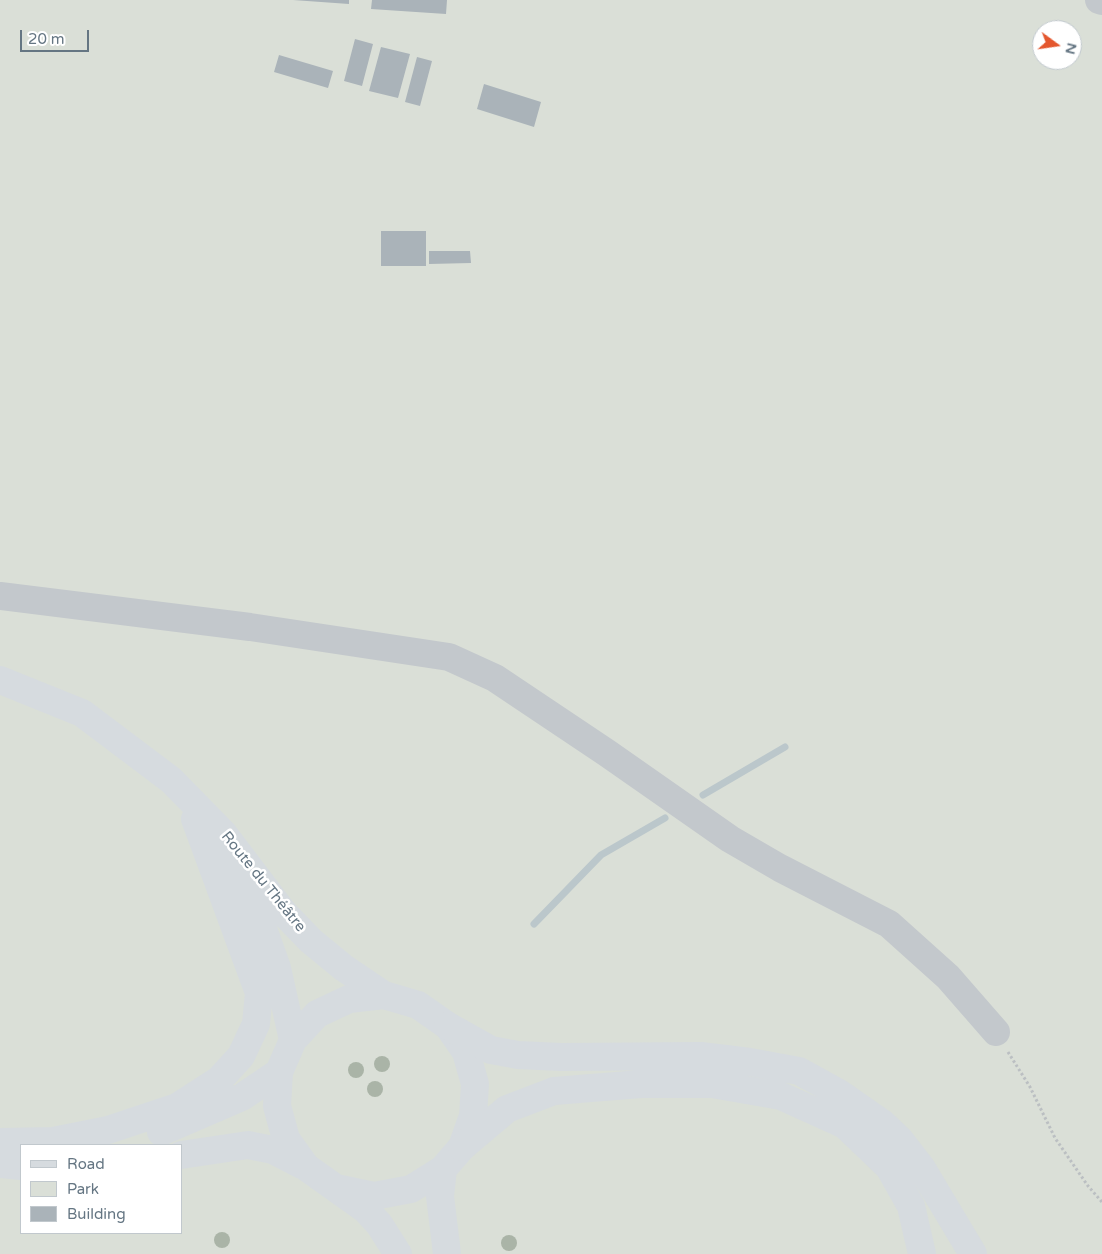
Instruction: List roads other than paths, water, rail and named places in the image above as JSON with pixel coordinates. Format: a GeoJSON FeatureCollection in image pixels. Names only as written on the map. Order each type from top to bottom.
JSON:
{"type":"FeatureCollection","features":[{"type":"Feature","properties":{"kind":"main road","name":"Route du Théâtre"},"geometry":{"type":"LineString","coordinates":[[0,680],[82,712],[171,780],[224,833],[283,912],[311,941],[384,996]]}},
{"type":"Feature","properties":{"kind":"main road","name":"Route du Théâtre"},"geometry":{"type":"LineString","coordinates":[[171,780],[260,920],[277,968],[293,1040]]}},
{"type":"Feature","properties":{"kind":"main road"},"geometry":{"type":"LineString","coordinates":[[0,1142],[52,1141],[108,1130],[177,1107],[219,1080],[240,1056],[256,1024],[259,993],[195,819]]}},
{"type":"Feature","properties":{"kind":"main road"},"geometry":{"type":"LineString","coordinates":[[306,1167],[286,1139],[277,1106],[279,1072],[293,1040],[317,1014],[349,999],[384,996],[418,1005],[448,1026],[491,1050],[518,1055],[560,1057],[701,1056],[799,1071],[839,1093],[882,1123],[900,1140],[921,1167],[973,1254]]}},
{"type":"Feature","properties":{"kind":"main road"},"geometry":{"type":"LineString","coordinates":[[448,1026],[466,1052],[475,1084],[474,1116],[462,1147]]}},
{"type":"Feature","properties":{"kind":"main road"},"geometry":{"type":"LineString","coordinates":[[127,1144],[178,1126],[242,1097],[279,1072]]}},
{"type":"Feature","properties":{"kind":"main road"},"geometry":{"type":"LineString","coordinates":[[336,1188],[374,1196],[411,1189],[443,1169],[462,1147],[507,1109],[554,1091],[641,1084],[712,1084],[781,1096],[845,1125],[889,1167],[911,1206],[922,1254]]}},
{"type":"Feature","properties":{"kind":"main road"},"geometry":{"type":"LineString","coordinates":[[182,1155],[248,1145],[274,1150],[306,1167],[365,1209],[379,1224],[398,1254]]}},
{"type":"Feature","properties":{"kind":"main road"},"geometry":{"type":"LineString","coordinates":[[0,1164],[20,1166]]}},
{"type":"Feature","properties":{"kind":"main road"},"geometry":{"type":"LineString","coordinates":[[443,1169],[440,1196],[447,1254]]}},
{"type":"Feature","properties":{"kind":"street"},"geometry":{"type":"LineString","coordinates":[[0,596],[250,627],[449,657],[495,678],[730,839],[780,868],[890,924],[948,977],[996,1032]]}},
{"type":"Feature","properties":{"kind":"waterway"},"geometry":{"type":"LineString","coordinates":[[703,795],[785,747]]}},
{"type":"Feature","properties":{"kind":"waterway"},"geometry":{"type":"LineString","coordinates":[[534,924],[601,855],[665,818]]}}]}
